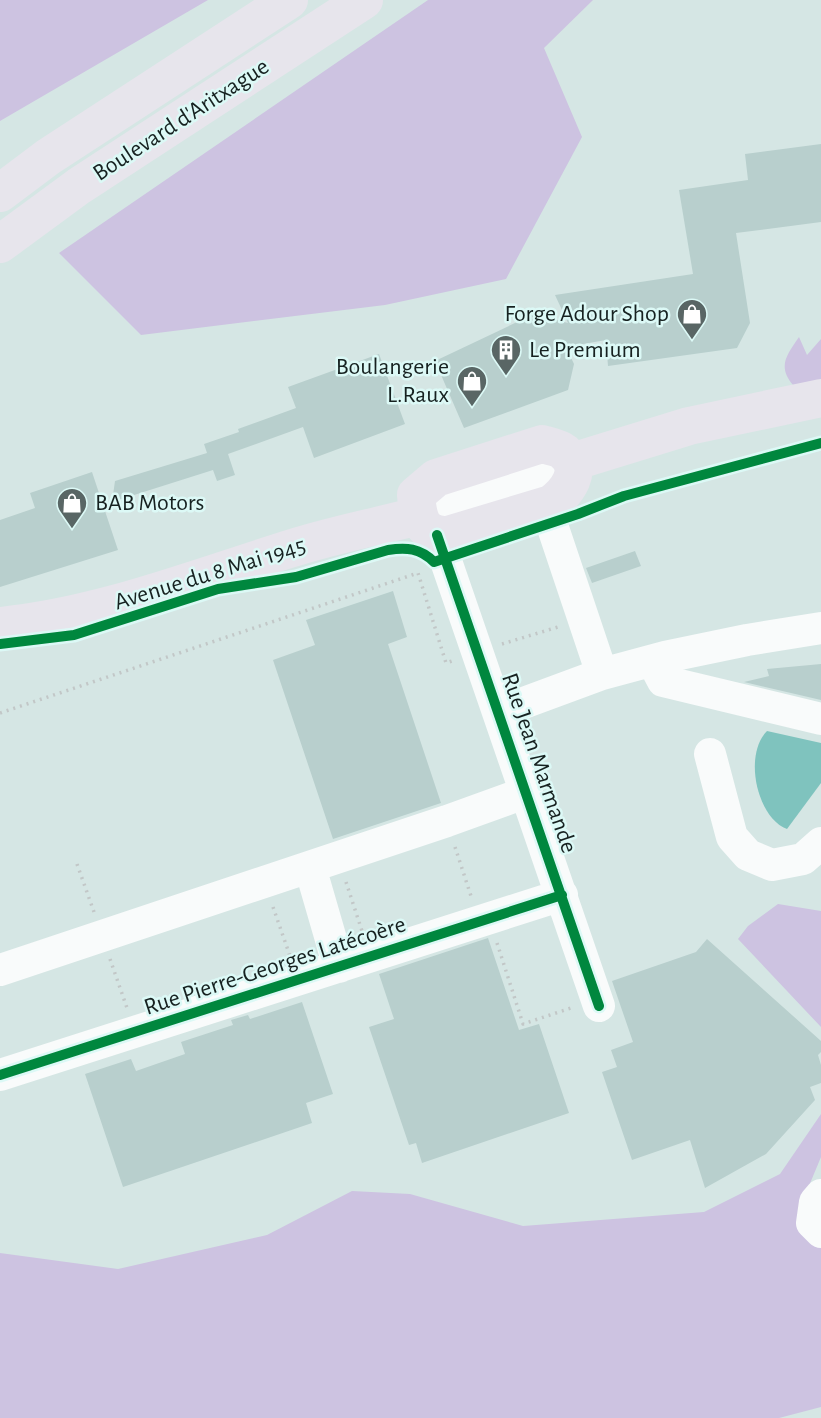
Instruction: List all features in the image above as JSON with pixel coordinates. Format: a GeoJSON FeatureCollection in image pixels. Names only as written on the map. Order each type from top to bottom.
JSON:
{"type":"FeatureCollection","features":[{"type":"Feature","properties":{"kind":"main road","name":"Boulevard d'Aritxague"},"geometry":{"type":"LineString","coordinates":[[0,193],[48,157],[289,0]]}},
{"type":"Feature","properties":{"kind":"main road","name":"Boulevard d'Aritxague"},"geometry":{"type":"LineString","coordinates":[[0,244],[79,186],[364,0]]}},
{"type":"Feature","properties":{"kind":"main road"},"geometry":{"type":"LineString","coordinates":[[572,462],[689,426],[821,398]]}},
{"type":"Feature","properties":{"kind":"main road"},"geometry":{"type":"LineString","coordinates":[[428,526],[416,495],[436,478],[542,444],[563,450],[572,462],[572,483],[563,495],[551,504]]}},
{"type":"Feature","properties":{"kind":"main road","name":"Avenue du 8 Mai 1945"},"geometry":{"type":"LineString","coordinates":[[0,626],[70,615],[200,578],[302,545],[428,526],[448,535],[551,504]]}},
{"type":"Feature","properties":{"kind":"street"},"geometry":{"type":"LineString","coordinates":[[551,504],[551,522],[602,674]]}},
{"type":"Feature","properties":{"kind":"street","name":"Rue Jean Marmande"},"geometry":{"type":"LineString","coordinates":[[428,526],[478,652],[527,792],[562,895],[591,1005]]}},
{"type":"Feature","properties":{"kind":"street","name":"Rue Jean Marmande"},"geometry":{"type":"LineString","coordinates":[[499,712],[602,674],[747,640],[821,628]]}},
{"type":"Feature","properties":{"kind":"street"},"geometry":{"type":"LineString","coordinates":[[653,662],[663,681],[821,719]]}},
{"type":"Feature","properties":{"kind":"street"},"geometry":{"type":"LineString","coordinates":[[710,754],[732,837],[748,855],[772,865],[803,859],[821,843]]}},
{"type":"Feature","properties":{"kind":"street"},"geometry":{"type":"LineString","coordinates":[[0,970],[527,792]]}},
{"type":"Feature","properties":{"kind":"street","name":"Rue Pierre-Georges Latécoère"},"geometry":{"type":"LineString","coordinates":[[310,867],[339,967]]}},
{"type":"Feature","properties":{"kind":"street","name":"Rue Pierre-Georges Latécoère"},"geometry":{"type":"LineString","coordinates":[[0,1075],[339,967],[480,908],[562,895]]}},
{"type":"Feature","properties":{"kind":"street"},"geometry":{"type":"LineString","coordinates":[[821,1195],[815,1202],[812,1223],[821,1232]]}},
{"type":"Feature","properties":{"kind":"path"},"geometry":{"type":"LineString","coordinates":[[0,713],[418,573],[446,663],[584,619]]}},
{"type":"Feature","properties":{"kind":"path"},"geometry":{"type":"LineString","coordinates":[[447,821],[523,1024],[591,1005]]}},
{"type":"Feature","properties":{"kind":"path"},"geometry":{"type":"LineString","coordinates":[[343,874],[363,934]]}},
{"type":"Feature","properties":{"kind":"path"},"geometry":{"type":"LineString","coordinates":[[270,898],[291,959]]}},
{"type":"Feature","properties":{"kind":"shaded area"},"geometry":{"type":"Polygon","coordinates":[[[0,0],[208,0],[0,121],[0,0]]]}},
{"type":"Feature","properties":{"kind":"shaded area"},"geometry":{"type":"Polygon","coordinates":[[[428,0],[593,0],[544,48],[582,137],[506,279],[385,305],[141,335],[59,253],[428,0]]]}},
{"type":"Feature","properties":{"kind":"shaded area"},"geometry":{"type":"Polygon","coordinates":[[[799,337],[807,355],[821,339],[821,382],[793,385],[788,378],[786,361],[799,337]]]}},
{"type":"Feature","properties":{"kind":"shaded area"},"geometry":{"type":"Polygon","coordinates":[[[778,904],[821,911],[821,1027],[738,939],[748,926],[778,904]]]}},
{"type":"Feature","properties":{"kind":"shaded area"},"geometry":{"type":"Polygon","coordinates":[[[821,1114],[821,1157],[806,1193],[821,1208],[821,1407],[779,1418],[0,1418],[0,1253],[118,1269],[267,1235],[352,1191],[410,1194],[523,1226],[704,1212],[780,1174],[821,1114]]]}},
{"type":"Feature","properties":{"kind":"water"},"geometry":{"type":"Polygon","coordinates":[[[767,731],[821,743],[821,783],[787,829],[777,823],[768,812],[757,785],[756,755],[767,731]]]}},
{"type":"Feature","properties":{"kind":"building"},"geometry":{"type":"Polygon","coordinates":[[[821,144],[821,222],[736,233],[750,323],[737,348],[608,366],[606,340],[566,347],[574,364],[568,390],[464,428],[435,361],[534,314],[568,323],[555,295],[693,274],[679,190],[748,180],[745,154],[821,144]]]}},
{"type":"Feature","properties":{"kind":"building"},"geometry":{"type":"Polygon","coordinates":[[[379,354],[405,424],[314,458],[303,427],[228,454],[235,475],[217,481],[213,470],[112,502],[115,481],[207,453],[204,444],[296,408],[288,387],[379,354]]]}},
{"type":"Feature","properties":{"kind":"building"},"geometry":{"type":"Polygon","coordinates":[[[92,472],[118,550],[0,587],[0,520],[35,508],[30,493],[92,472]]]}},
{"type":"Feature","properties":{"kind":"building"},"geometry":{"type":"Polygon","coordinates":[[[635,551],[641,566],[592,583],[586,568],[635,551]]]}},
{"type":"Feature","properties":{"kind":"building"},"geometry":{"type":"Polygon","coordinates":[[[393,591],[407,637],[388,644],[441,803],[333,839],[273,660],[315,645],[306,620],[393,591]]]}},
{"type":"Feature","properties":{"kind":"building"},"geometry":{"type":"Polygon","coordinates":[[[821,664],[821,700],[744,682],[769,676],[767,669],[821,664]]]}},
{"type":"Feature","properties":{"kind":"building"},"geometry":{"type":"Polygon","coordinates":[[[488,938],[519,1030],[539,1024],[569,1113],[422,1163],[416,1143],[409,1145],[369,1027],[394,1019],[379,974],[488,938]]]}},
{"type":"Feature","properties":{"kind":"building"},"geometry":{"type":"Polygon","coordinates":[[[707,939],[821,1041],[821,1052],[818,1055],[821,1083],[810,1087],[815,1100],[766,1154],[705,1188],[690,1140],[632,1160],[602,1072],[617,1067],[611,1050],[633,1042],[612,981],[696,952],[707,939]]]}},
{"type":"Feature","properties":{"kind":"building"},"geometry":{"type":"Polygon","coordinates":[[[302,1002],[333,1094],[306,1103],[312,1123],[123,1187],[85,1074],[131,1059],[136,1071],[185,1054],[181,1042],[233,1025],[231,1020],[248,1015],[250,1019],[302,1002]]]}},
{"type":"Feature","properties":{"kind":"cycle path"},"geometry":{"type":"LineString","coordinates":[[0,644],[74,635],[218,589],[296,577],[388,550],[412,550],[434,562],[624,496],[821,443]]}},
{"type":"Feature","properties":{"kind":"cycle path"},"geometry":{"type":"LineString","coordinates":[[437,535],[599,1006]]}},
{"type":"Feature","properties":{"kind":"cycle path"},"geometry":{"type":"LineString","coordinates":[[0,1075],[562,895]]}},
{"type":"Feature","properties":{"kind":"place","name":"Forge Adour Shop"},"geometry":{"type":"Point","coordinates":[692,341]}},
{"type":"Feature","properties":{"kind":"place","name":"Le Premium"},"geometry":{"type":"Point","coordinates":[506,377]}},
{"type":"Feature","properties":{"kind":"place","name":"Boulangerie L.Raux"},"geometry":{"type":"Point","coordinates":[472,408]}},
{"type":"Feature","properties":{"kind":"place","name":"BAB Motors"},"geometry":{"type":"Point","coordinates":[72,530]}}]}
